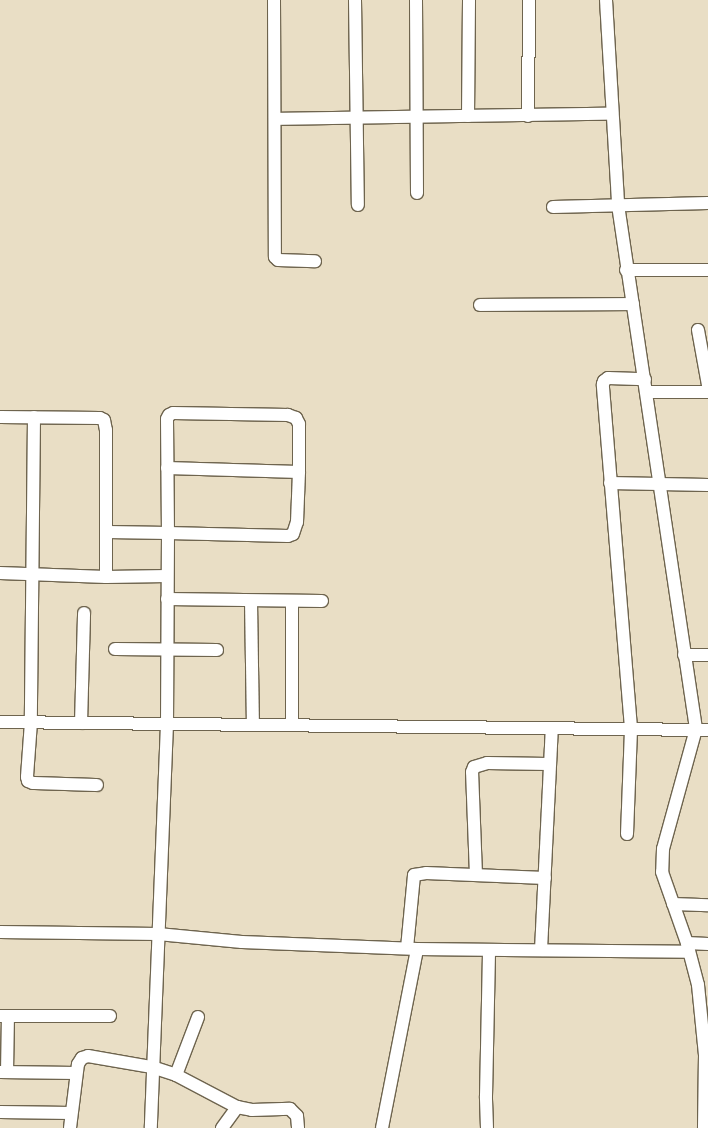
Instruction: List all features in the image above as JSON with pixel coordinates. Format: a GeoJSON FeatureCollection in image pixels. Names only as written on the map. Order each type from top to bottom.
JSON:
{"type":"FeatureCollection","features":[{"type":"Feature","properties":{"kind":"street"},"geometry":{"type":"LineString","coordinates":[[274,0],[275,257],[278,260],[315,261]]}},
{"type":"Feature","properties":{"kind":"street"},"geometry":{"type":"LineString","coordinates":[[355,0],[358,205]]}},
{"type":"Feature","properties":{"kind":"street"},"geometry":{"type":"LineString","coordinates":[[416,0],[417,192]]}},
{"type":"Feature","properties":{"kind":"street"},"geometry":{"type":"LineString","coordinates":[[468,116],[469,0]]}},
{"type":"Feature","properties":{"kind":"street"},"geometry":{"type":"LineString","coordinates":[[528,116],[530,0]]}},
{"type":"Feature","properties":{"kind":"street"},"geometry":{"type":"LineString","coordinates":[[606,0],[618,204],[626,270],[661,483],[684,656],[702,729],[662,849],[662,872],[688,948],[698,985],[705,1063],[704,1128]]}},
{"type":"Feature","properties":{"kind":"street"},"geometry":{"type":"LineString","coordinates":[[275,118],[612,114]]}},
{"type":"Feature","properties":{"kind":"street"},"geometry":{"type":"LineString","coordinates":[[553,207],[708,202]]}},
{"type":"Feature","properties":{"kind":"street"},"geometry":{"type":"LineString","coordinates":[[626,270],[708,270]]}},
{"type":"Feature","properties":{"kind":"street"},"geometry":{"type":"LineString","coordinates":[[480,305],[633,304]]}},
{"type":"Feature","properties":{"kind":"street"},"geometry":{"type":"LineString","coordinates":[[698,330],[708,385]]}},
{"type":"Feature","properties":{"kind":"street"},"geometry":{"type":"LineString","coordinates":[[627,834],[631,728],[610,483],[604,381],[608,378],[646,386],[708,392]]}},
{"type":"Feature","properties":{"kind":"street"},"geometry":{"type":"LineString","coordinates":[[108,532],[168,533],[288,536],[294,534],[297,522],[299,472],[299,424],[296,418],[288,415],[169,415],[167,419],[168,533],[167,724],[151,1128]]}},
{"type":"Feature","properties":{"kind":"street"},"geometry":{"type":"LineString","coordinates":[[0,417],[100,418],[104,420],[106,430],[108,532],[106,577]]}},
{"type":"Feature","properties":{"kind":"street"},"geometry":{"type":"LineString","coordinates":[[34,417],[34,574],[28,781],[33,783],[97,785]]}},
{"type":"Feature","properties":{"kind":"street"},"geometry":{"type":"LineString","coordinates":[[167,468],[299,472]]}},
{"type":"Feature","properties":{"kind":"street"},"geometry":{"type":"LineString","coordinates":[[610,483],[708,485]]}},
{"type":"Feature","properties":{"kind":"street"},"geometry":{"type":"LineString","coordinates":[[0,573],[106,577],[167,576]]}},
{"type":"Feature","properties":{"kind":"street"},"geometry":{"type":"LineString","coordinates":[[167,599],[322,602]]}},
{"type":"Feature","properties":{"kind":"street"},"geometry":{"type":"LineString","coordinates":[[251,601],[253,724]]}},
{"type":"Feature","properties":{"kind":"street"},"geometry":{"type":"LineString","coordinates":[[292,601],[292,725]]}},
{"type":"Feature","properties":{"kind":"street"},"geometry":{"type":"LineString","coordinates":[[80,724],[84,613]]}},
{"type":"Feature","properties":{"kind":"street"},"geometry":{"type":"LineString","coordinates":[[115,648],[218,650]]}},
{"type":"Feature","properties":{"kind":"street"},"geometry":{"type":"LineString","coordinates":[[684,656],[708,655]]}},
{"type":"Feature","properties":{"kind":"street"},"geometry":{"type":"LineString","coordinates":[[0,722],[702,729]]}},
{"type":"Feature","properties":{"kind":"street"},"geometry":{"type":"LineString","coordinates":[[542,950],[548,764],[552,728]]}},
{"type":"Feature","properties":{"kind":"street"},"geometry":{"type":"LineString","coordinates":[[476,875],[472,772],[474,767],[487,763],[548,764]]}},
{"type":"Feature","properties":{"kind":"street"},"geometry":{"type":"LineString","coordinates":[[382,1128],[412,949],[414,876],[426,873],[545,878]]}},
{"type":"Feature","properties":{"kind":"street"},"geometry":{"type":"LineString","coordinates":[[673,904],[708,905]]}},
{"type":"Feature","properties":{"kind":"street"},"geometry":{"type":"LineString","coordinates":[[0,932],[158,934],[242,942],[412,949],[688,948],[708,944]]}},
{"type":"Feature","properties":{"kind":"street"},"geometry":{"type":"LineString","coordinates":[[487,1128],[489,950]]}},
{"type":"Feature","properties":{"kind":"street"},"geometry":{"type":"LineString","coordinates":[[76,1074],[4,1072],[4,1016],[110,1016]]}},
{"type":"Feature","properties":{"kind":"street"},"geometry":{"type":"LineString","coordinates":[[176,1075],[198,1017]]}},
{"type":"Feature","properties":{"kind":"street"},"geometry":{"type":"LineString","coordinates":[[70,1128],[76,1074],[82,1058],[88,1056],[152,1067],[176,1075],[237,1107],[252,1110],[290,1109],[297,1116],[298,1128]]}},
{"type":"Feature","properties":{"kind":"street"},"geometry":{"type":"LineString","coordinates":[[222,1128],[237,1107]]}},
{"type":"Feature","properties":{"kind":"street"},"geometry":{"type":"LineString","coordinates":[[0,1112],[71,1113]]}}]}
